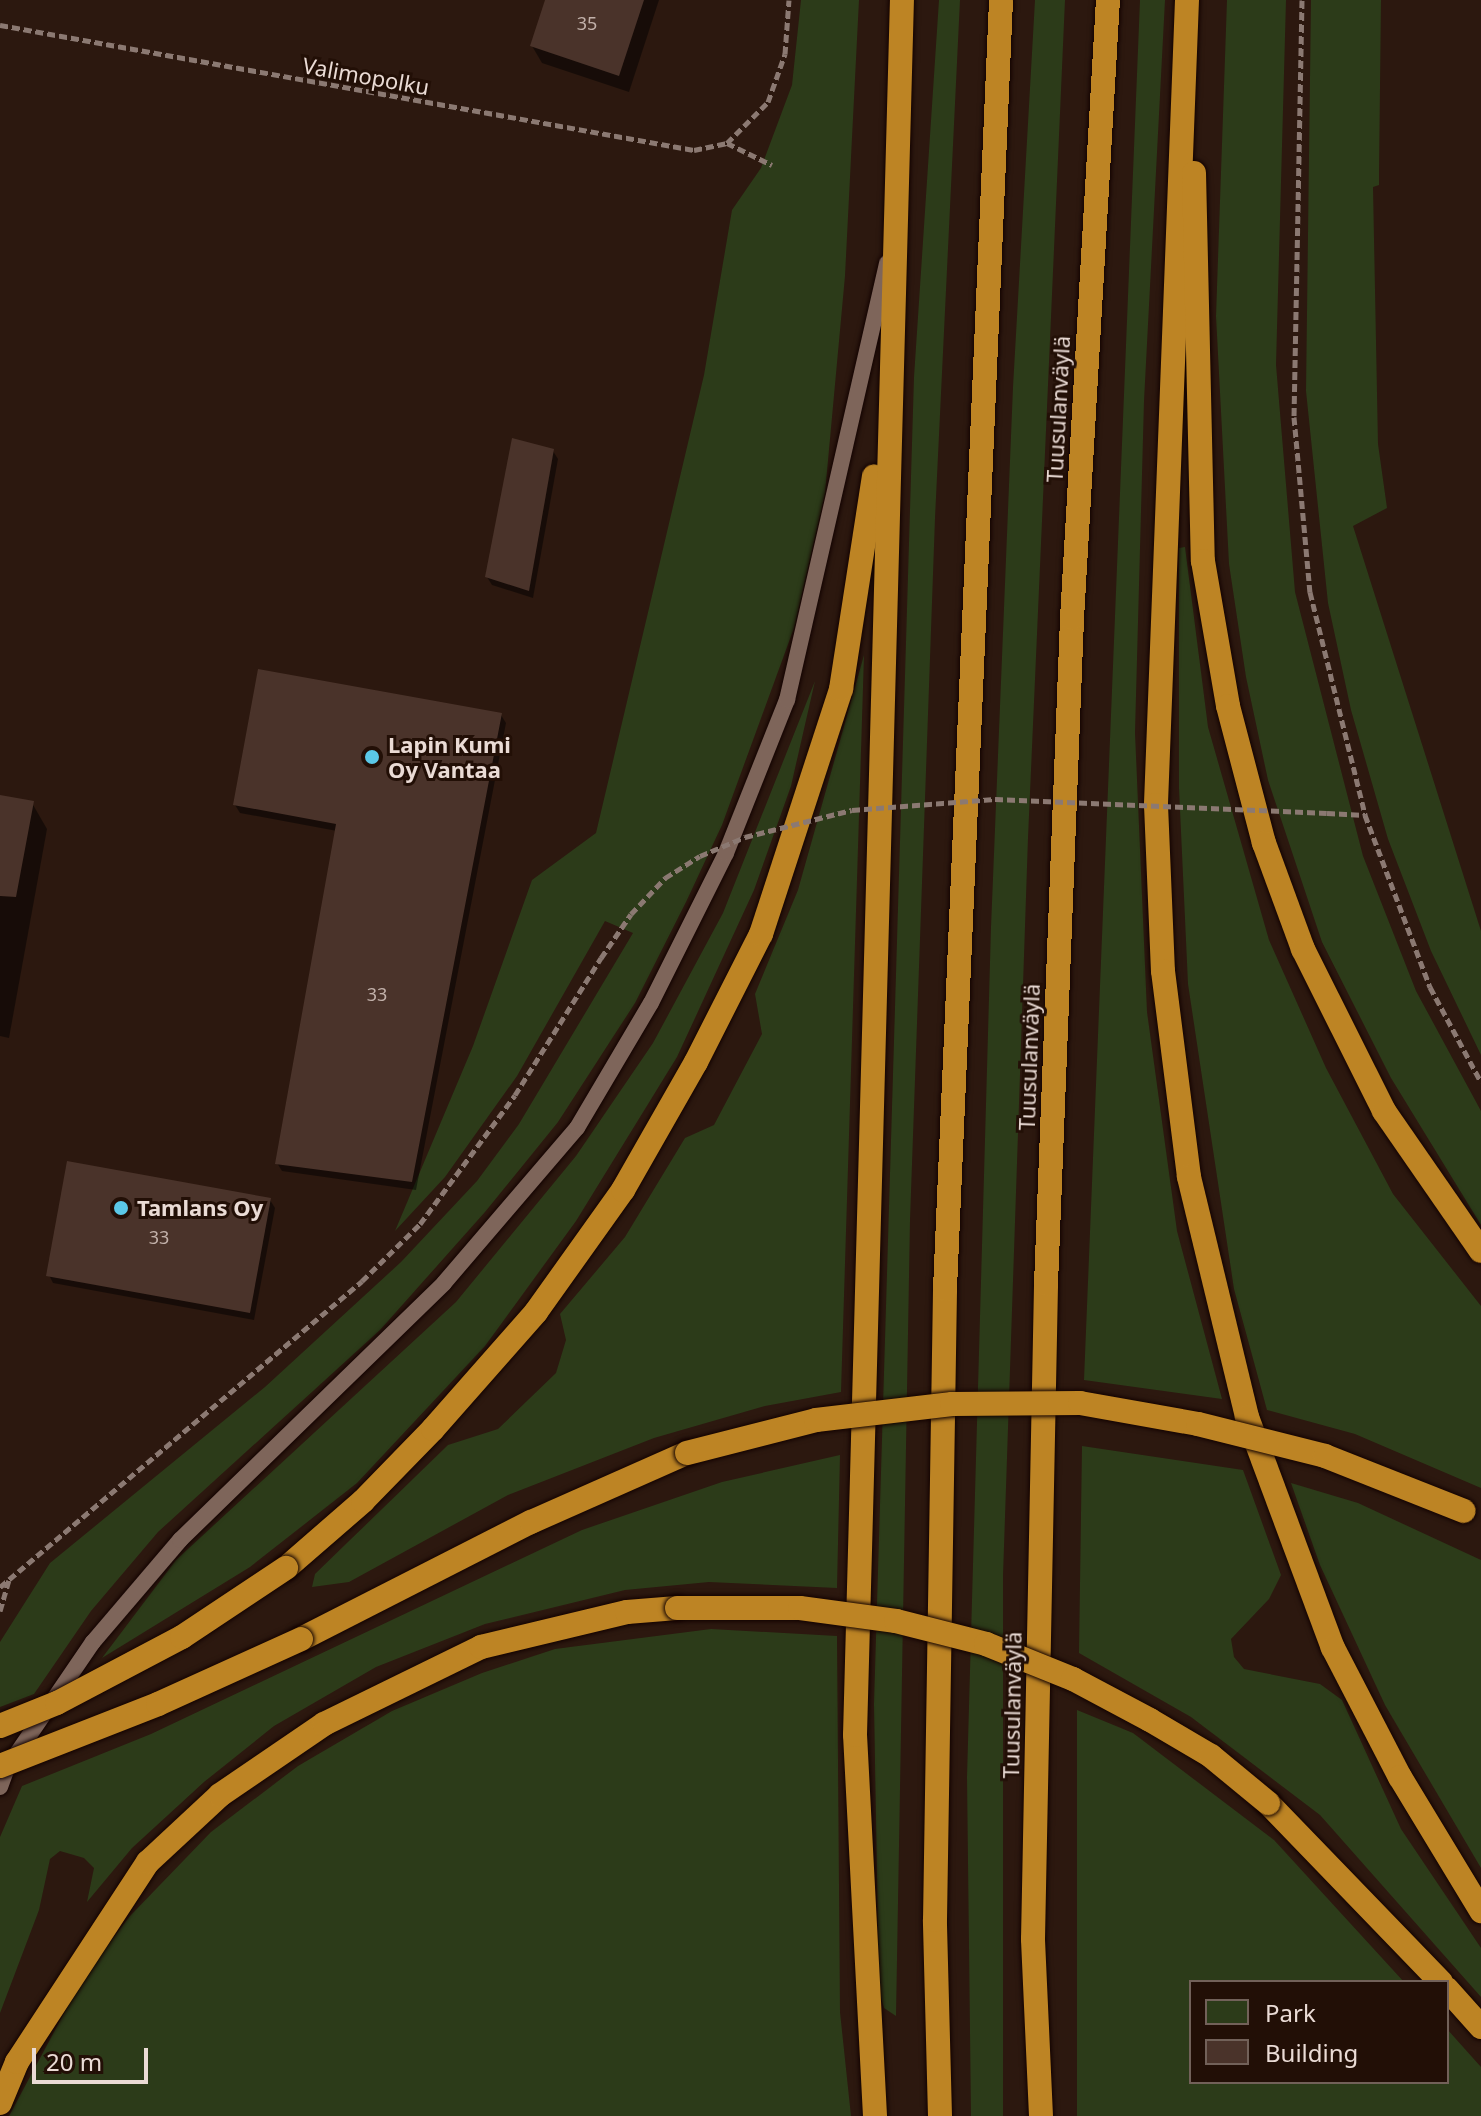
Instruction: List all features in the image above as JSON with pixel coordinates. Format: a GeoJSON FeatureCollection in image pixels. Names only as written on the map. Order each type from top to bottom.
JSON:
{"type":"FeatureCollection","features":[{"type":"Feature","properties":{"kind":"highway"},"geometry":{"type":"LineString","coordinates":[[875,2116],[855,1735],[893,234],[902,0]]}},
{"type":"Feature","properties":{"kind":"highway"},"geometry":{"type":"LineString","coordinates":[[940,2116],[935,1920],[945,1289],[1001,0]]}},
{"type":"Feature","properties":{"kind":"highway","name":"Tuusulanväylä"},"geometry":{"type":"LineString","coordinates":[[1041,2116],[1033,1939],[1046,1284],[1072,618],[1108,0]]}},
{"type":"Feature","properties":{"kind":"highway"},"geometry":{"type":"LineString","coordinates":[[1189,0],[1203,561],[1228,706],[1264,843],[1303,949],[1384,1111],[1481,1251]]}},
{"type":"Feature","properties":{"kind":"highway"},"geometry":{"type":"LineString","coordinates":[[1189,0],[1156,805],[1163,971],[1189,1177],[1247,1417],[1333,1648],[1400,1777],[1481,1911]]}},
{"type":"Feature","properties":{"kind":"highway"},"geometry":{"type":"LineString","coordinates":[[0,1726],[57,1703],[182,1637],[286,1568],[363,1501],[433,1429],[536,1312],[623,1190],[704,1048],[761,934],[841,689],[889,384]]}},
{"type":"Feature","properties":{"kind":"highway"},"geometry":{"type":"LineString","coordinates":[[0,1766],[144,1710],[301,1639],[517,1529],[687,1453],[846,1417],[952,1404],[1080,1403],[1198,1424],[1325,1456],[1472,1516]]}},
{"type":"Feature","properties":{"kind":"highway"},"geometry":{"type":"LineString","coordinates":[[0,2103],[17,2062],[148,1862],[220,1795],[324,1724],[481,1647],[627,1612],[677,1608],[800,1608],[896,1621],[986,1644],[1073,1679],[1211,1756],[1268,1803],[1439,1980]]}},
{"type":"Feature","properties":{"kind":"highway"},"geometry":{"type":"LineString","coordinates":[[1449,1991],[1481,2027]]}},
{"type":"Feature","properties":{"kind":"lane"},"geometry":{"type":"LineString","coordinates":[[0,1787],[7,1768],[93,1642],[180,1540],[444,1283],[577,1128],[651,1003],[726,853],[787,700],[893,234]]}},
{"type":"Feature","properties":{"kind":"path"},"geometry":{"type":"LineString","coordinates":[[772,165],[727,143],[768,102],[785,54],[789,0]]}},
{"type":"Feature","properties":{"kind":"path"},"geometry":{"type":"LineString","coordinates":[[1302,0],[1294,417],[1310,592],[1365,815],[1430,987],[1481,1082]]}},
{"type":"Feature","properties":{"kind":"path","name":"Valimopolku"},"geometry":{"type":"LineString","coordinates":[[0,25],[694,150],[727,143]]}},
{"type":"Feature","properties":{"kind":"path"},"geometry":{"type":"LineString","coordinates":[[0,1587],[350,1291],[420,1224],[515,1095],[631,914],[665,878],[700,856],[745,837],[852,810],[995,799],[1365,815]]}},
{"type":"Feature","properties":{"kind":"path"},"geometry":{"type":"LineString","coordinates":[[0,1611],[9,1579]]}},
{"type":"Feature","properties":{"kind":"green space"},"geometry":{"type":"Polygon","coordinates":[[[801,0],[859,0],[845,276],[825,493],[794,628],[722,825],[686,902],[635,1003],[558,1122],[485,1212],[380,1330],[158,1532],[91,1611],[34,1694],[0,1707],[0,1642],[50,1563],[265,1387],[401,1262],[477,1181],[519,1124],[633,933],[605,921],[517,1076],[445,1177],[395,1231],[473,1046],[532,880],[596,833],[704,375],[732,210],[761,168],[792,85],[801,0]]]}},
{"type":"Feature","properties":{"kind":"green space"},"geometry":{"type":"Polygon","coordinates":[[[939,0],[960,0],[935,518],[910,1220],[896,2016],[884,2008],[879,1991],[874,1704],[914,377],[939,0]]]}},
{"type":"Feature","properties":{"kind":"green space"},"geometry":{"type":"Polygon","coordinates":[[[1035,0],[1065,0],[1028,838],[1003,1576],[1003,2116],[971,2116],[967,1777],[991,927],[1013,387],[1035,0]]]}},
{"type":"Feature","properties":{"kind":"green space"},"geometry":{"type":"Polygon","coordinates":[[[1140,0],[1165,0],[1144,401],[1135,733],[1147,1012],[1177,1231],[1222,1399],[1084,1380],[1140,0]]]}},
{"type":"Feature","properties":{"kind":"green space"},"geometry":{"type":"Polygon","coordinates":[[[1227,0],[1286,0],[1276,365],[1295,592],[1363,856],[1416,991],[1481,1111],[1481,1225],[1391,1078],[1322,942],[1268,780],[1246,677],[1229,564],[1216,316],[1227,0]]]}},
{"type":"Feature","properties":{"kind":"green space"},"geometry":{"type":"Polygon","coordinates":[[[1311,0],[1381,0],[1379,185],[1373,187],[1378,444],[1387,508],[1353,526],[1481,931],[1481,1055],[1431,951],[1388,839],[1351,710],[1328,603],[1306,391],[1311,0]]]}},
{"type":"Feature","properties":{"kind":"green space"},"geometry":{"type":"Polygon","coordinates":[[[1185,547],[1208,727],[1269,940],[1326,1068],[1393,1194],[1481,1306],[1481,1488],[1355,1434],[1267,1410],[1234,1289],[1188,984],[1179,788],[1179,548],[1185,547]]]}},
{"type":"Feature","properties":{"kind":"green space"},"geometry":{"type":"Polygon","coordinates":[[[864,655],[841,1392],[765,1406],[654,1438],[508,1495],[349,1582],[312,1587],[315,1574],[448,1445],[498,1429],[556,1373],[566,1340],[560,1314],[625,1237],[685,1138],[714,1125],[762,1034],[755,994],[798,890],[864,655]]]}},
{"type":"Feature","properties":{"kind":"green space"},"geometry":{"type":"Polygon","coordinates":[[[815,681],[791,786],[754,890],[677,1057],[576,1221],[485,1346],[357,1483],[250,1567],[102,1658],[176,1560],[456,1302],[576,1156],[653,1043],[723,913],[815,681]]]}},
{"type":"Feature","properties":{"kind":"green space"},"geometry":{"type":"Polygon","coordinates":[[[1082,1446],[1243,1470],[1281,1575],[1269,1599],[1231,1639],[1234,1657],[1244,1669],[1320,1684],[1342,1700],[1401,1829],[1481,1948],[1481,1997],[1320,1815],[1191,1717],[1079,1653],[1082,1446]]]}},
{"type":"Feature","properties":{"kind":"green space"},"geometry":{"type":"Polygon","coordinates":[[[840,1455],[837,1588],[709,1582],[625,1590],[485,1624],[376,1667],[274,1726],[204,1782],[132,1848],[87,1902],[94,1868],[84,1858],[60,1851],[50,1859],[39,1910],[0,2013],[0,1837],[22,1786],[151,1734],[582,1530],[722,1482],[840,1455]]]}},
{"type":"Feature","properties":{"kind":"green space"},"geometry":{"type":"Polygon","coordinates":[[[1291,1483],[1358,1503],[1481,1560],[1481,1868],[1385,1705],[1320,1565],[1291,1483]]]}},
{"type":"Feature","properties":{"kind":"green space"},"geometry":{"type":"Polygon","coordinates":[[[711,1629],[837,1636],[840,2012],[851,2116],[9,2116],[84,1976],[130,1916],[211,1832],[298,1766],[392,1711],[482,1673],[555,1649],[711,1629]]]}},
{"type":"Feature","properties":{"kind":"green space"},"geometry":{"type":"Polygon","coordinates":[[[1077,1710],[1133,1733],[1274,1840],[1402,1980],[1189,1980],[1189,2084],[1449,2084],[1449,2031],[1481,2067],[1481,2116],[1077,2116],[1077,1710]]]}},
{"type":"Feature","properties":{"kind":"building"},"geometry":{"type":"Polygon","coordinates":[[[545,0],[644,0],[619,76],[530,46],[545,0]]]}},
{"type":"Feature","properties":{"kind":"building"},"geometry":{"type":"Polygon","coordinates":[[[512,438],[554,449],[529,591],[485,577],[512,438]]]}},
{"type":"Feature","properties":{"kind":"building"},"geometry":{"type":"Polygon","coordinates":[[[258,669],[502,713],[412,1182],[275,1164],[336,824],[233,805],[258,669]]]}},
{"type":"Feature","properties":{"kind":"building"},"geometry":{"type":"Polygon","coordinates":[[[0,795],[34,801],[16,897],[0,896],[0,795]]]}},
{"type":"Feature","properties":{"kind":"building"},"geometry":{"type":"Polygon","coordinates":[[[67,1161],[271,1198],[250,1313],[46,1276],[67,1161]]]}},
{"type":"Feature","properties":{"kind":"place","name":"Lapin Kumi Oy Vantaa"},"geometry":{"type":"Point","coordinates":[372,757]}},
{"type":"Feature","properties":{"kind":"place","name":"Tamlans Oy"},"geometry":{"type":"Point","coordinates":[121,1208]}}]}
